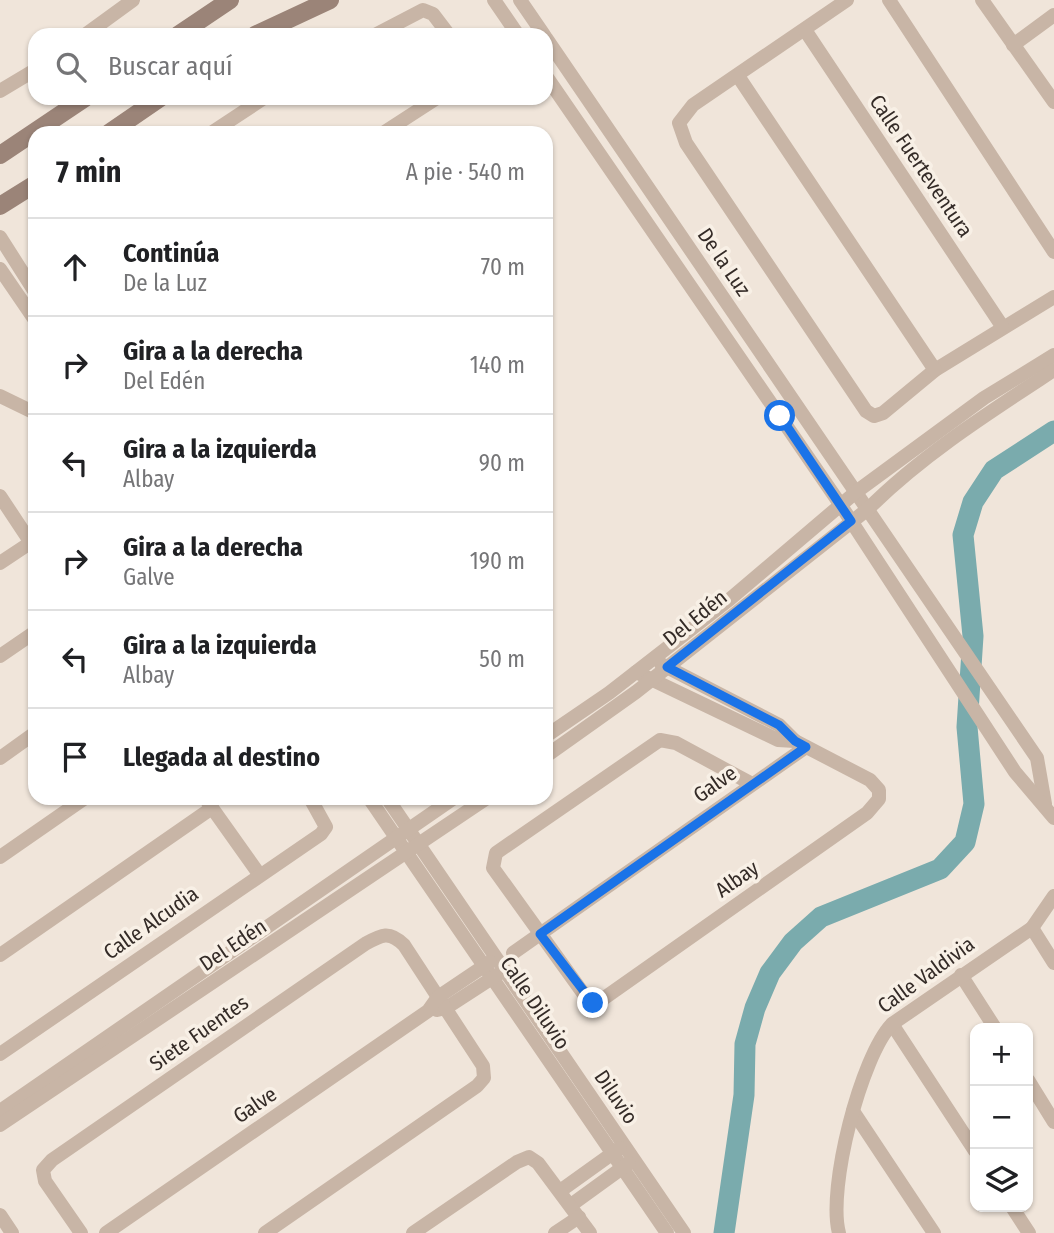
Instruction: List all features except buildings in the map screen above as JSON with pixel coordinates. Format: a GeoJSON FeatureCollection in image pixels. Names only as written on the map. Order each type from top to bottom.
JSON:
{"type":"FeatureCollection","features":[{"type":"Feature","properties":{"kind":"street"},"geometry":{"type":"LineString","coordinates":[[95,28],[133,0]]}},
{"type":"Feature","properties":{"kind":"street"},"geometry":{"type":"LineString","coordinates":[[188,28],[230,0]]}},
{"type":"Feature","properties":{"kind":"street"},"geometry":{"type":"LineString","coordinates":[[263,28],[301,0]]}},
{"type":"Feature","properties":{"kind":"street"},"geometry":{"type":"LineString","coordinates":[[268,28],[330,0]]}},
{"type":"Feature","properties":{"kind":"street"},"geometry":{"type":"LineString","coordinates":[[494,0],[513,28]]}},
{"type":"Feature","properties":{"kind":"street","name":"De la Luz"},"geometry":{"type":"LineString","coordinates":[[520,0],[539,28]]}},
{"type":"Feature","properties":{"kind":"street"},"geometry":{"type":"LineString","coordinates":[[889,0],[1054,251]]}},
{"type":"Feature","properties":{"kind":"street"},"geometry":{"type":"LineString","coordinates":[[982,0],[1054,102]]}},
{"type":"Feature","properties":{"kind":"street"},"geometry":{"type":"LineString","coordinates":[[842,1],[805,30],[693,106],[679,123],[686,144],[866,411],[874,416],[883,413],[934,370],[1002,326],[1054,297]]}},
{"type":"Feature","properties":{"kind":"street"},"geometry":{"type":"LineString","coordinates":[[388,28],[423,10],[433,14],[444,28]]}},
{"type":"Feature","properties":{"kind":"street"},"geometry":{"type":"LineString","coordinates":[[1013,44],[1054,15]]}},
{"type":"Feature","properties":{"kind":"street","name":"Calle Fuerteventura"},"geometry":{"type":"LineString","coordinates":[[805,30],[1002,326]]}},
{"type":"Feature","properties":{"kind":"street","name":"De la Luz"},"geometry":{"type":"LineString","coordinates":[[553,48],[1037,758]]}},
{"type":"Feature","properties":{"kind":"street"},"geometry":{"type":"LineString","coordinates":[[0,91],[28,74]]}},
{"type":"Feature","properties":{"kind":"street"},"geometry":{"type":"LineString","coordinates":[[738,76],[934,370]]}},
{"type":"Feature","properties":{"kind":"street","name":"De la Luz"},"geometry":{"type":"LineString","coordinates":[[553,86],[840,504],[1015,772],[1045,804]]}},
{"type":"Feature","properties":{"kind":"street"},"geometry":{"type":"LineString","coordinates":[[43,126],[75,105]]}},
{"type":"Feature","properties":{"kind":"street"},"geometry":{"type":"LineString","coordinates":[[119,126],[150,105]]}},
{"type":"Feature","properties":{"kind":"street"},"geometry":{"type":"LineString","coordinates":[[222,126],[253,105]]}},
{"type":"Feature","properties":{"kind":"street"},"geometry":{"type":"LineString","coordinates":[[394,126],[427,105]]}},
{"type":"Feature","properties":{"kind":"street"},"geometry":{"type":"LineString","coordinates":[[0,155],[28,136]]}},
{"type":"Feature","properties":{"kind":"street"},"geometry":{"type":"LineString","coordinates":[[0,206],[28,188]]}},
{"type":"Feature","properties":{"kind":"street"},"geometry":{"type":"LineString","coordinates":[[0,237],[28,281]]}},
{"type":"Feature","properties":{"kind":"street"},"geometry":{"type":"LineString","coordinates":[[0,270],[28,310]]}},
{"type":"Feature","properties":{"kind":"street","name":"Del Edén"},"geometry":{"type":"LineString","coordinates":[[553,731],[652,660],[730,599],[840,504],[984,398],[1054,355]]}},
{"type":"Feature","properties":{"kind":"street","name":"Del Edén"},"geometry":{"type":"LineString","coordinates":[[553,751],[652,679],[868,509],[888,488],[987,414],[1054,370]]}},
{"type":"Feature","properties":{"kind":"street"},"geometry":{"type":"LineString","coordinates":[[0,396],[28,410]]}},
{"type":"Feature","properties":{"kind":"street"},"geometry":{"type":"LineString","coordinates":[[0,496],[28,538]]}},
{"type":"Feature","properties":{"kind":"street"},"geometry":{"type":"LineString","coordinates":[[0,563],[28,549]]}},
{"type":"Feature","properties":{"kind":"street"},"geometry":{"type":"LineString","coordinates":[[0,656],[28,637]]}},
{"type":"Feature","properties":{"kind":"street","name":"Albay"},"geometry":{"type":"LineString","coordinates":[[543,937],[588,1000],[593,1003],[600,1001],[875,806],[880,794],[870,780],[800,744],[779,725],[652,660]]}},
{"type":"Feature","properties":{"kind":"street","name":"Albay"},"geometry":{"type":"LineString","coordinates":[[636,671],[778,740],[800,744]]}},
{"type":"Feature","properties":{"kind":"street"},"geometry":{"type":"LineString","coordinates":[[0,758],[28,738]]}},
{"type":"Feature","properties":{"kind":"street"},"geometry":{"type":"LineString","coordinates":[[543,937],[493,868],[496,853],[660,740],[676,743],[752,783]]}},
{"type":"Feature","properties":{"kind":"street","name":"Galve"},"geometry":{"type":"LineString","coordinates":[[513,953],[543,937],[752,783],[800,744]]}},
{"type":"Feature","properties":{"kind":"street"},"geometry":{"type":"LineString","coordinates":[[1015,772],[1037,758],[1045,804],[1054,818]]}},
{"type":"Feature","properties":{"kind":"street"},"geometry":{"type":"LineString","coordinates":[[0,857],[75,805]]}},
{"type":"Feature","properties":{"kind":"street"},"geometry":{"type":"LineString","coordinates":[[0,955],[205,805]]}},
{"type":"Feature","properties":{"kind":"street"},"geometry":{"type":"LineString","coordinates":[[209,805],[259,874]]}},
{"type":"Feature","properties":{"kind":"street","name":"Calle Alcudia"},"geometry":{"type":"LineString","coordinates":[[0,1054],[259,874],[314,840],[326,827],[314,805]]}},
{"type":"Feature","properties":{"kind":"street"},"geometry":{"type":"LineString","coordinates":[[376,805],[402,833]]}},
{"type":"Feature","properties":{"kind":"street"},"geometry":{"type":"LineString","coordinates":[[390,805],[402,833]]}},
{"type":"Feature","properties":{"kind":"street","name":"Del Edén"},"geometry":{"type":"LineString","coordinates":[[0,1111],[444,805]]}},
{"type":"Feature","properties":{"kind":"street","name":"Del Edén"},"geometry":{"type":"LineString","coordinates":[[0,1125],[414,850],[477,805]]}},
{"type":"Feature","properties":{"kind":"street","name":"Calle Diluvio"},"geometry":{"type":"LineString","coordinates":[[402,833],[628,1164],[667,1233]]}},
{"type":"Feature","properties":{"kind":"street","name":"Calle Valdivia"},"geometry":{"type":"LineString","coordinates":[[839,1233],[834,1217],[834,1194],[853,1111],[879,1037],[892,1024],[1032,928],[1054,896]]}},
{"type":"Feature","properties":{"kind":"street"},"geometry":{"type":"LineString","coordinates":[[1032,928],[1054,963]]}},
{"type":"Feature","properties":{"kind":"street","name":"Siete Fuentes"},"geometry":{"type":"LineString","coordinates":[[81,1233],[45,1181],[43,1170],[62,1152],[382,934],[394,936],[404,945],[442,1003]]}},
{"type":"Feature","properties":{"kind":"street"},"geometry":{"type":"LineString","coordinates":[[265,1233],[477,1086],[484,1077],[483,1066],[442,1003],[494,968]]}},
{"type":"Feature","properties":{"kind":"street"},"geometry":{"type":"LineString","coordinates":[[961,975],[992,1023]]}},
{"type":"Feature","properties":{"kind":"street","name":"Galve"},"geometry":{"type":"LineString","coordinates":[[106,1233],[442,1003]]}},
{"type":"Feature","properties":{"kind":"street"},"geometry":{"type":"LineString","coordinates":[[892,1024],[974,1149]]}},
{"type":"Feature","properties":{"kind":"street"},"geometry":{"type":"LineString","coordinates":[[1032,1086],[1054,1122]]}},
{"type":"Feature","properties":{"kind":"street"},"geometry":{"type":"LineString","coordinates":[[853,1111],[934,1233]]}},
{"type":"Feature","properties":{"kind":"street"},"geometry":{"type":"LineString","coordinates":[[560,1191],[618,1149]]}},
{"type":"Feature","properties":{"kind":"street"},"geometry":{"type":"LineString","coordinates":[[413,1233],[517,1162],[529,1157],[538,1163],[590,1233]]}},
{"type":"Feature","properties":{"kind":"street"},"geometry":{"type":"LineString","coordinates":[[555,1233],[575,1211],[628,1164],[684,1233]]}},
{"type":"Feature","properties":{"kind":"street"},"geometry":{"type":"LineString","coordinates":[[1015,1212],[1029,1233]]}},
{"type":"Feature","properties":{"kind":"street"},"geometry":{"type":"LineString","coordinates":[[0,1215],[12,1233]]}},
{"type":"Feature","properties":{"kind":"waterway"},"geometry":{"type":"LineString","coordinates":[[724,1233],[744,1095],[745,1044],[755,1008],[770,973],[793,942],[821,917],[940,869],[965,842],[974,804],[967,727],[973,636],[963,535],[973,502],[994,470],[1054,431]]}},
{"type":"Feature","properties":{"kind":"route"},"geometry":{"type":"LineString","coordinates":[[593,1003],[588,1000],[540,934],[806,747],[795,741],[786,729],[667,667],[851,521],[780,416]]}}]}
